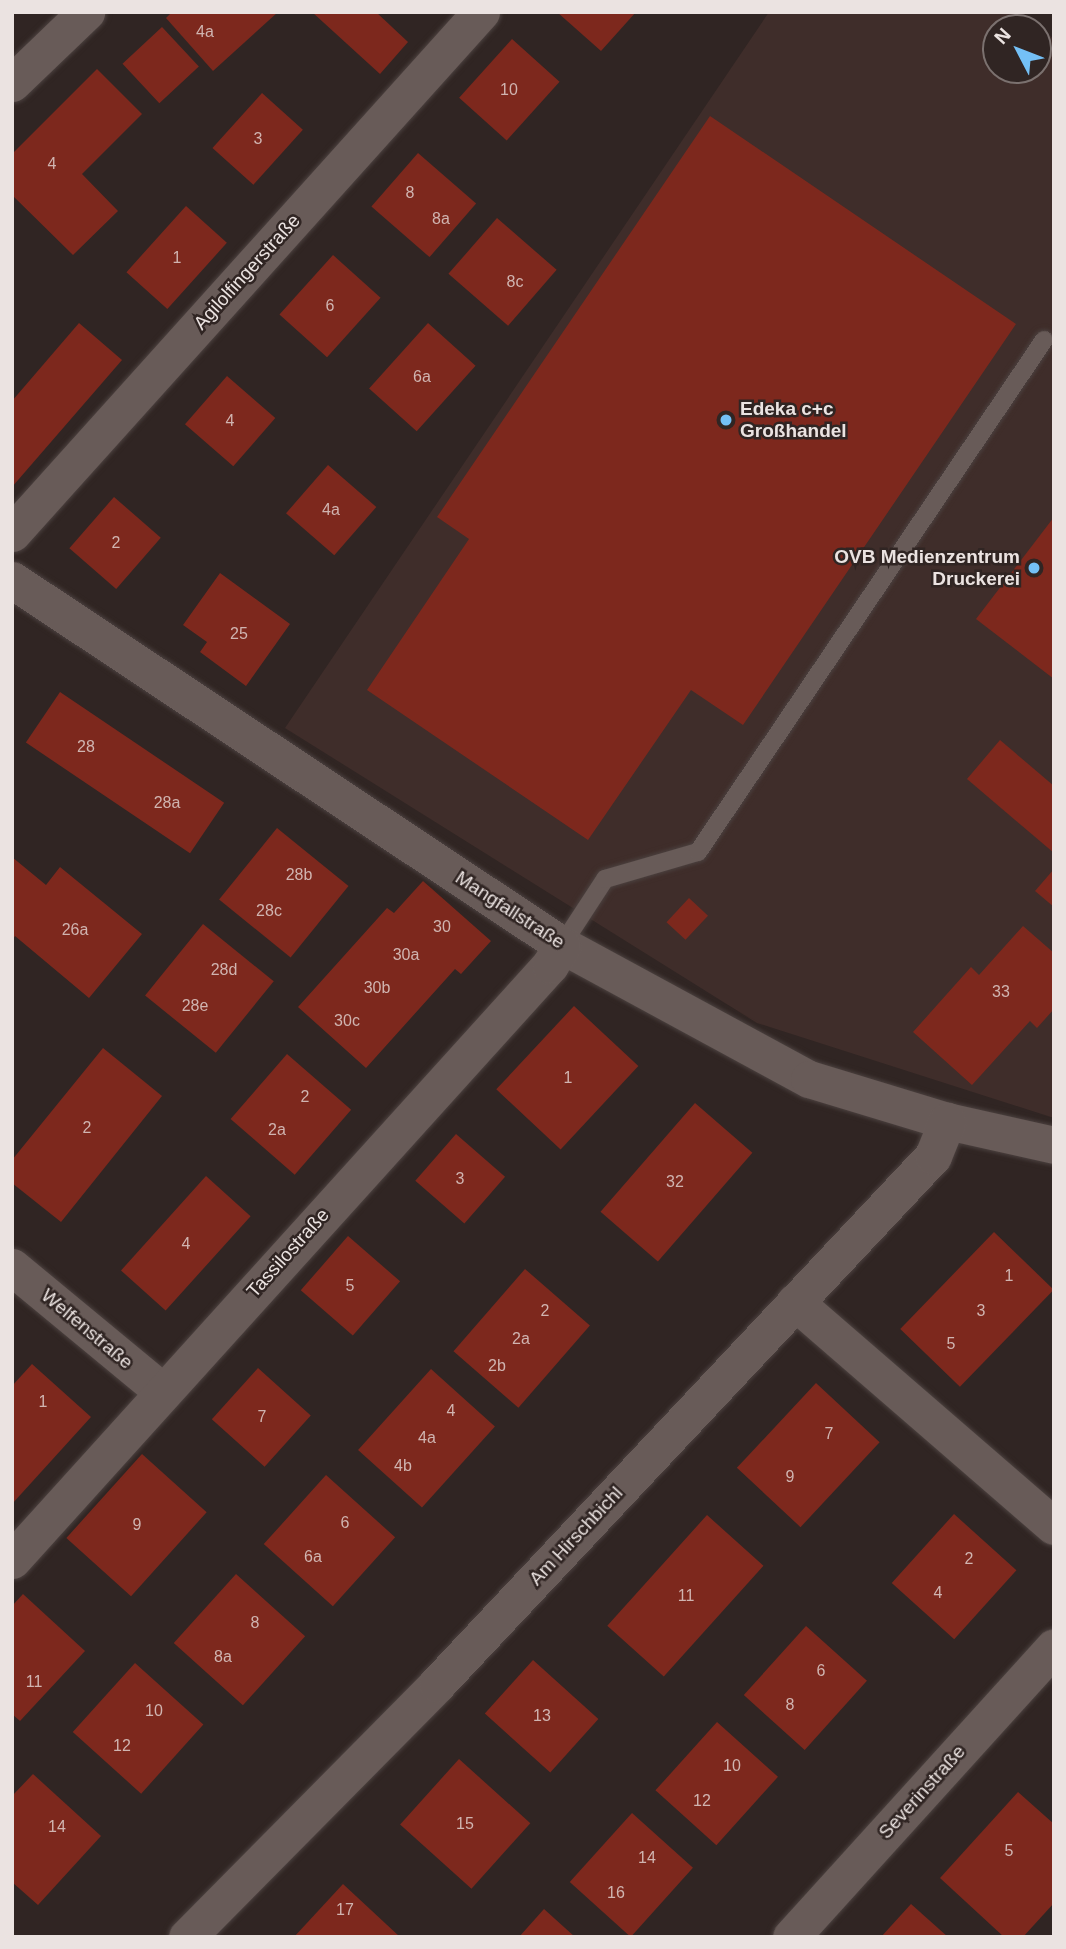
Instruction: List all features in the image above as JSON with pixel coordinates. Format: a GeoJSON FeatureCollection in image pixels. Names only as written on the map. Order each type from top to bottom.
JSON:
{"type":"FeatureCollection","features":[{"type":"Feature","properties":{"kind":"street"},"geometry":{"type":"LineString","coordinates":[[12,83],[86,12]]}},
{"type":"Feature","properties":{"kind":"street","name":"Agilolfingerstraße"},"geometry":{"type":"LineString","coordinates":[[12,533],[481,12]]}},
{"type":"Feature","properties":{"kind":"street","name":"Mangfallstraße"},"geometry":{"type":"LineString","coordinates":[[12,580],[562,945],[809,1079],[947,1121],[1052,1137]]}},
{"type":"Feature","properties":{"kind":"street","name":"Tassilostraße"},"geometry":{"type":"LineString","coordinates":[[12,1560],[550,964],[562,945]]}},
{"type":"Feature","properties":{"kind":"street","name":"Am Hirschbichl"},"geometry":{"type":"LineString","coordinates":[[187,1937],[437,1684],[933,1156],[947,1121]]}},
{"type":"Feature","properties":{"kind":"street","name":"Welfenstraße"},"geometry":{"type":"LineString","coordinates":[[12,1267],[162,1391]]}},
{"type":"Feature","properties":{"kind":"street"},"geometry":{"type":"LineString","coordinates":[[795,1302],[1054,1526]]}},
{"type":"Feature","properties":{"kind":"street","name":"Severinstraße"},"geometry":{"type":"LineString","coordinates":[[791,1937],[1054,1647]]}},
{"type":"Feature","properties":{"kind":"lane"},"geometry":{"type":"LineString","coordinates":[[562,945],[605,879],[698,852],[1044,340]]}},
{"type":"Feature","properties":{"kind":"shaded area"},"geometry":{"type":"Polygon","coordinates":[[[769,12],[1019,12],[1022,14],[982,14],[982,84],[1052,84],[1052,37],[1054,39],[1054,1118],[757,1023],[285,728],[769,12]]]}},
{"type":"Feature","properties":{"kind":"building"},"geometry":{"type":"Polygon","coordinates":[[[172,12],[278,12],[213,71],[166,18],[172,12]]]}},
{"type":"Feature","properties":{"kind":"building"},"geometry":{"type":"Polygon","coordinates":[[[312,12],[376,12],[408,42],[380,74],[312,12]]]}},
{"type":"Feature","properties":{"kind":"building"},"geometry":{"type":"Polygon","coordinates":[[[557,12],[636,12],[601,51],[557,12]]]}},
{"type":"Feature","properties":{"kind":"building"},"geometry":{"type":"Polygon","coordinates":[[[162,27],[199,66],[159,103],[123,64],[162,27]]]}},
{"type":"Feature","properties":{"kind":"building"},"geometry":{"type":"Polygon","coordinates":[[[512,39],[560,82],[507,141],[459,98],[512,39]]]}},
{"type":"Feature","properties":{"kind":"building"},"geometry":{"type":"Polygon","coordinates":[[[97,69],[142,114],[82,174],[118,211],[73,255],[12,195],[12,154],[97,69]]]}},
{"type":"Feature","properties":{"kind":"building"},"geometry":{"type":"Polygon","coordinates":[[[262,93],[303,130],[253,185],[212,148],[262,93]]]}},
{"type":"Feature","properties":{"kind":"building","name":"Edeka c+c Großhandel"},"geometry":{"type":"Polygon","coordinates":[[[710,116],[1016,324],[743,725],[691,690],[588,840],[367,690],[469,539],[437,517],[710,116]]]}},
{"type":"Feature","properties":{"kind":"building"},"geometry":{"type":"Polygon","coordinates":[[[418,153],[476,204],[430,257],[371,207],[418,153]]]}},
{"type":"Feature","properties":{"kind":"building"},"geometry":{"type":"Polygon","coordinates":[[[186,206],[227,243],[167,309],[126,272],[186,206]]]}},
{"type":"Feature","properties":{"kind":"building"},"geometry":{"type":"Polygon","coordinates":[[[497,218],[557,270],[508,326],[448,274],[497,218]]]}},
{"type":"Feature","properties":{"kind":"building"},"geometry":{"type":"Polygon","coordinates":[[[333,255],[381,298],[327,357],[279,314],[333,255]]]}},
{"type":"Feature","properties":{"kind":"building"},"geometry":{"type":"Polygon","coordinates":[[[79,323],[122,360],[12,487],[12,401],[79,323]]]}},
{"type":"Feature","properties":{"kind":"building"},"geometry":{"type":"Polygon","coordinates":[[[428,323],[476,366],[417,431],[369,388],[428,323]]]}},
{"type":"Feature","properties":{"kind":"building"},"geometry":{"type":"Polygon","coordinates":[[[227,376],[275,418],[233,466],[185,424],[227,376]]]}},
{"type":"Feature","properties":{"kind":"building"},"geometry":{"type":"Polygon","coordinates":[[[328,465],[376,507],[334,555],[286,513],[328,465]]]}},
{"type":"Feature","properties":{"kind":"building"},"geometry":{"type":"Polygon","coordinates":[[[114,497],[161,538],[116,589],[69,548],[114,497]]]}},
{"type":"Feature","properties":{"kind":"building","name":"OVB Medienzentrum Druckerei"},"geometry":{"type":"Polygon","coordinates":[[[1054,517],[1054,679],[976,619],[1054,517]]]}},
{"type":"Feature","properties":{"kind":"building"},"geometry":{"type":"Polygon","coordinates":[[[220,573],[290,624],[246,686],[200,652],[207,642],[183,625],[220,573]]]}},
{"type":"Feature","properties":{"kind":"building"},"geometry":{"type":"Polygon","coordinates":[[[60,692],[224,803],[190,853],[26,743],[60,692]]]}},
{"type":"Feature","properties":{"kind":"building"},"geometry":{"type":"Polygon","coordinates":[[[1000,740],[1054,786],[1054,853],[967,779],[1000,740]]]}},
{"type":"Feature","properties":{"kind":"building"},"geometry":{"type":"Polygon","coordinates":[[[277,828],[348,886],[291,957],[219,899],[277,828]]]}},
{"type":"Feature","properties":{"kind":"building"},"geometry":{"type":"Polygon","coordinates":[[[12,857],[46,885],[60,867],[142,934],[89,998],[15,936],[12,940],[12,857]]]}},
{"type":"Feature","properties":{"kind":"building"},"geometry":{"type":"Polygon","coordinates":[[[1054,869],[1054,907],[1035,891],[1054,869]]]}},
{"type":"Feature","properties":{"kind":"building"},"geometry":{"type":"Polygon","coordinates":[[[423,881],[491,941],[461,974],[455,969],[366,1068],[298,1007],[387,908],[394,913],[423,881]]]}},
{"type":"Feature","properties":{"kind":"building"},"geometry":{"type":"Polygon","coordinates":[[[689,898],[708,916],[686,940],[666,922],[689,898]]]}},
{"type":"Feature","properties":{"kind":"building"},"geometry":{"type":"Polygon","coordinates":[[[203,924],[274,981],[216,1053],[145,995],[203,924]]]}},
{"type":"Feature","properties":{"kind":"building"},"geometry":{"type":"Polygon","coordinates":[[[1023,926],[1054,953],[1054,1009],[1037,1028],[1030,1021],[972,1085],[913,1032],[971,967],[979,975],[1023,926]]]}},
{"type":"Feature","properties":{"kind":"building"},"geometry":{"type":"Polygon","coordinates":[[[574,1006],[638,1066],[561,1149],[496,1089],[574,1006]]]}},
{"type":"Feature","properties":{"kind":"building"},"geometry":{"type":"Polygon","coordinates":[[[103,1048],[162,1096],[61,1222],[12,1183],[12,1160],[103,1048]]]}},
{"type":"Feature","properties":{"kind":"building"},"geometry":{"type":"Polygon","coordinates":[[[287,1054],[351,1110],[295,1175],[231,1119],[287,1054]]]}},
{"type":"Feature","properties":{"kind":"building"},"geometry":{"type":"Polygon","coordinates":[[[695,1103],[752,1153],[658,1262],[601,1212],[695,1103]]]}},
{"type":"Feature","properties":{"kind":"building"},"geometry":{"type":"Polygon","coordinates":[[[456,1134],[505,1177],[464,1223],[415,1181],[456,1134]]]}},
{"type":"Feature","properties":{"kind":"building"},"geometry":{"type":"Polygon","coordinates":[[[206,1176],[251,1216],[166,1311],[121,1270],[206,1176]]]}},
{"type":"Feature","properties":{"kind":"building"},"geometry":{"type":"Polygon","coordinates":[[[994,1232],[1054,1290],[960,1387],[900,1329],[994,1232]]]}},
{"type":"Feature","properties":{"kind":"building"},"geometry":{"type":"Polygon","coordinates":[[[348,1236],[400,1281],[353,1336],[301,1290],[348,1236]]]}},
{"type":"Feature","properties":{"kind":"building"},"geometry":{"type":"Polygon","coordinates":[[[525,1269],[590,1325],[518,1408],[453,1351],[525,1269]]]}},
{"type":"Feature","properties":{"kind":"building"},"geometry":{"type":"Polygon","coordinates":[[[32,1364],[91,1417],[12,1504],[12,1386],[32,1364]]]}},
{"type":"Feature","properties":{"kind":"building"},"geometry":{"type":"Polygon","coordinates":[[[258,1368],[311,1416],[265,1467],[212,1419],[258,1368]]]}},
{"type":"Feature","properties":{"kind":"building"},"geometry":{"type":"Polygon","coordinates":[[[431,1369],[495,1427],[422,1508],[358,1450],[431,1369]]]}},
{"type":"Feature","properties":{"kind":"building"},"geometry":{"type":"Polygon","coordinates":[[[816,1383],[880,1442],[801,1527],[737,1468],[816,1383]]]}},
{"type":"Feature","properties":{"kind":"building"},"geometry":{"type":"Polygon","coordinates":[[[142,1454],[207,1512],[131,1596],[66,1538],[142,1454]]]}},
{"type":"Feature","properties":{"kind":"building"},"geometry":{"type":"Polygon","coordinates":[[[326,1475],[395,1537],[333,1606],[264,1544],[326,1475]]]}},
{"type":"Feature","properties":{"kind":"building"},"geometry":{"type":"Polygon","coordinates":[[[954,1514],[1016,1570],[954,1639],[892,1583],[954,1514]]]}},
{"type":"Feature","properties":{"kind":"building"},"geometry":{"type":"Polygon","coordinates":[[[707,1515],[763,1566],[664,1677],[607,1626],[707,1515]]]}},
{"type":"Feature","properties":{"kind":"building"},"geometry":{"type":"Polygon","coordinates":[[[236,1574],[305,1636],[243,1705],[174,1643],[236,1574]]]}},
{"type":"Feature","properties":{"kind":"building"},"geometry":{"type":"Polygon","coordinates":[[[23,1594],[85,1651],[20,1721],[12,1714],[12,1606],[23,1594]]]}},
{"type":"Feature","properties":{"kind":"building"},"geometry":{"type":"Polygon","coordinates":[[[806,1626],[867,1681],[805,1750],[744,1695],[806,1626]]]}},
{"type":"Feature","properties":{"kind":"building"},"geometry":{"type":"Polygon","coordinates":[[[533,1660],[598,1719],[550,1772],[485,1714],[533,1660]]]}},
{"type":"Feature","properties":{"kind":"building"},"geometry":{"type":"Polygon","coordinates":[[[135,1663],[203,1725],[141,1794],[73,1732],[135,1663]]]}},
{"type":"Feature","properties":{"kind":"building"},"geometry":{"type":"Polygon","coordinates":[[[717,1722],[778,1777],[716,1845],[655,1790],[717,1722]]]}},
{"type":"Feature","properties":{"kind":"building"},"geometry":{"type":"Polygon","coordinates":[[[459,1759],[530,1823],[471,1889],[400,1824],[459,1759]]]}},
{"type":"Feature","properties":{"kind":"building"},"geometry":{"type":"Polygon","coordinates":[[[33,1774],[101,1836],[38,1905],[12,1882],[12,1796],[33,1774]]]}},
{"type":"Feature","properties":{"kind":"building"},"geometry":{"type":"Polygon","coordinates":[[[1018,1792],[1054,1824],[1054,1903],[1023,1937],[1004,1937],[940,1878],[1018,1792]]]}},
{"type":"Feature","properties":{"kind":"building"},"geometry":{"type":"Polygon","coordinates":[[[632,1813],[693,1868],[631,1937],[570,1882],[632,1813]]]}},
{"type":"Feature","properties":{"kind":"building"},"geometry":{"type":"Polygon","coordinates":[[[343,1884],[400,1937],[294,1937],[343,1884]]]}},
{"type":"Feature","properties":{"kind":"building"},"geometry":{"type":"Polygon","coordinates":[[[911,1904],[948,1937],[881,1937],[911,1904]]]}},
{"type":"Feature","properties":{"kind":"building"},"geometry":{"type":"Polygon","coordinates":[[[544,1909],[575,1937],[519,1937],[544,1909]]]}},
{"type":"Feature","properties":{"kind":"place","name":"Edeka c+c Großhandel"},"geometry":{"type":"Point","coordinates":[726,420]}},
{"type":"Feature","properties":{"kind":"place","name":"OVB Medienzentrum Druckerei"},"geometry":{"type":"Point","coordinates":[1034,568]}}]}
